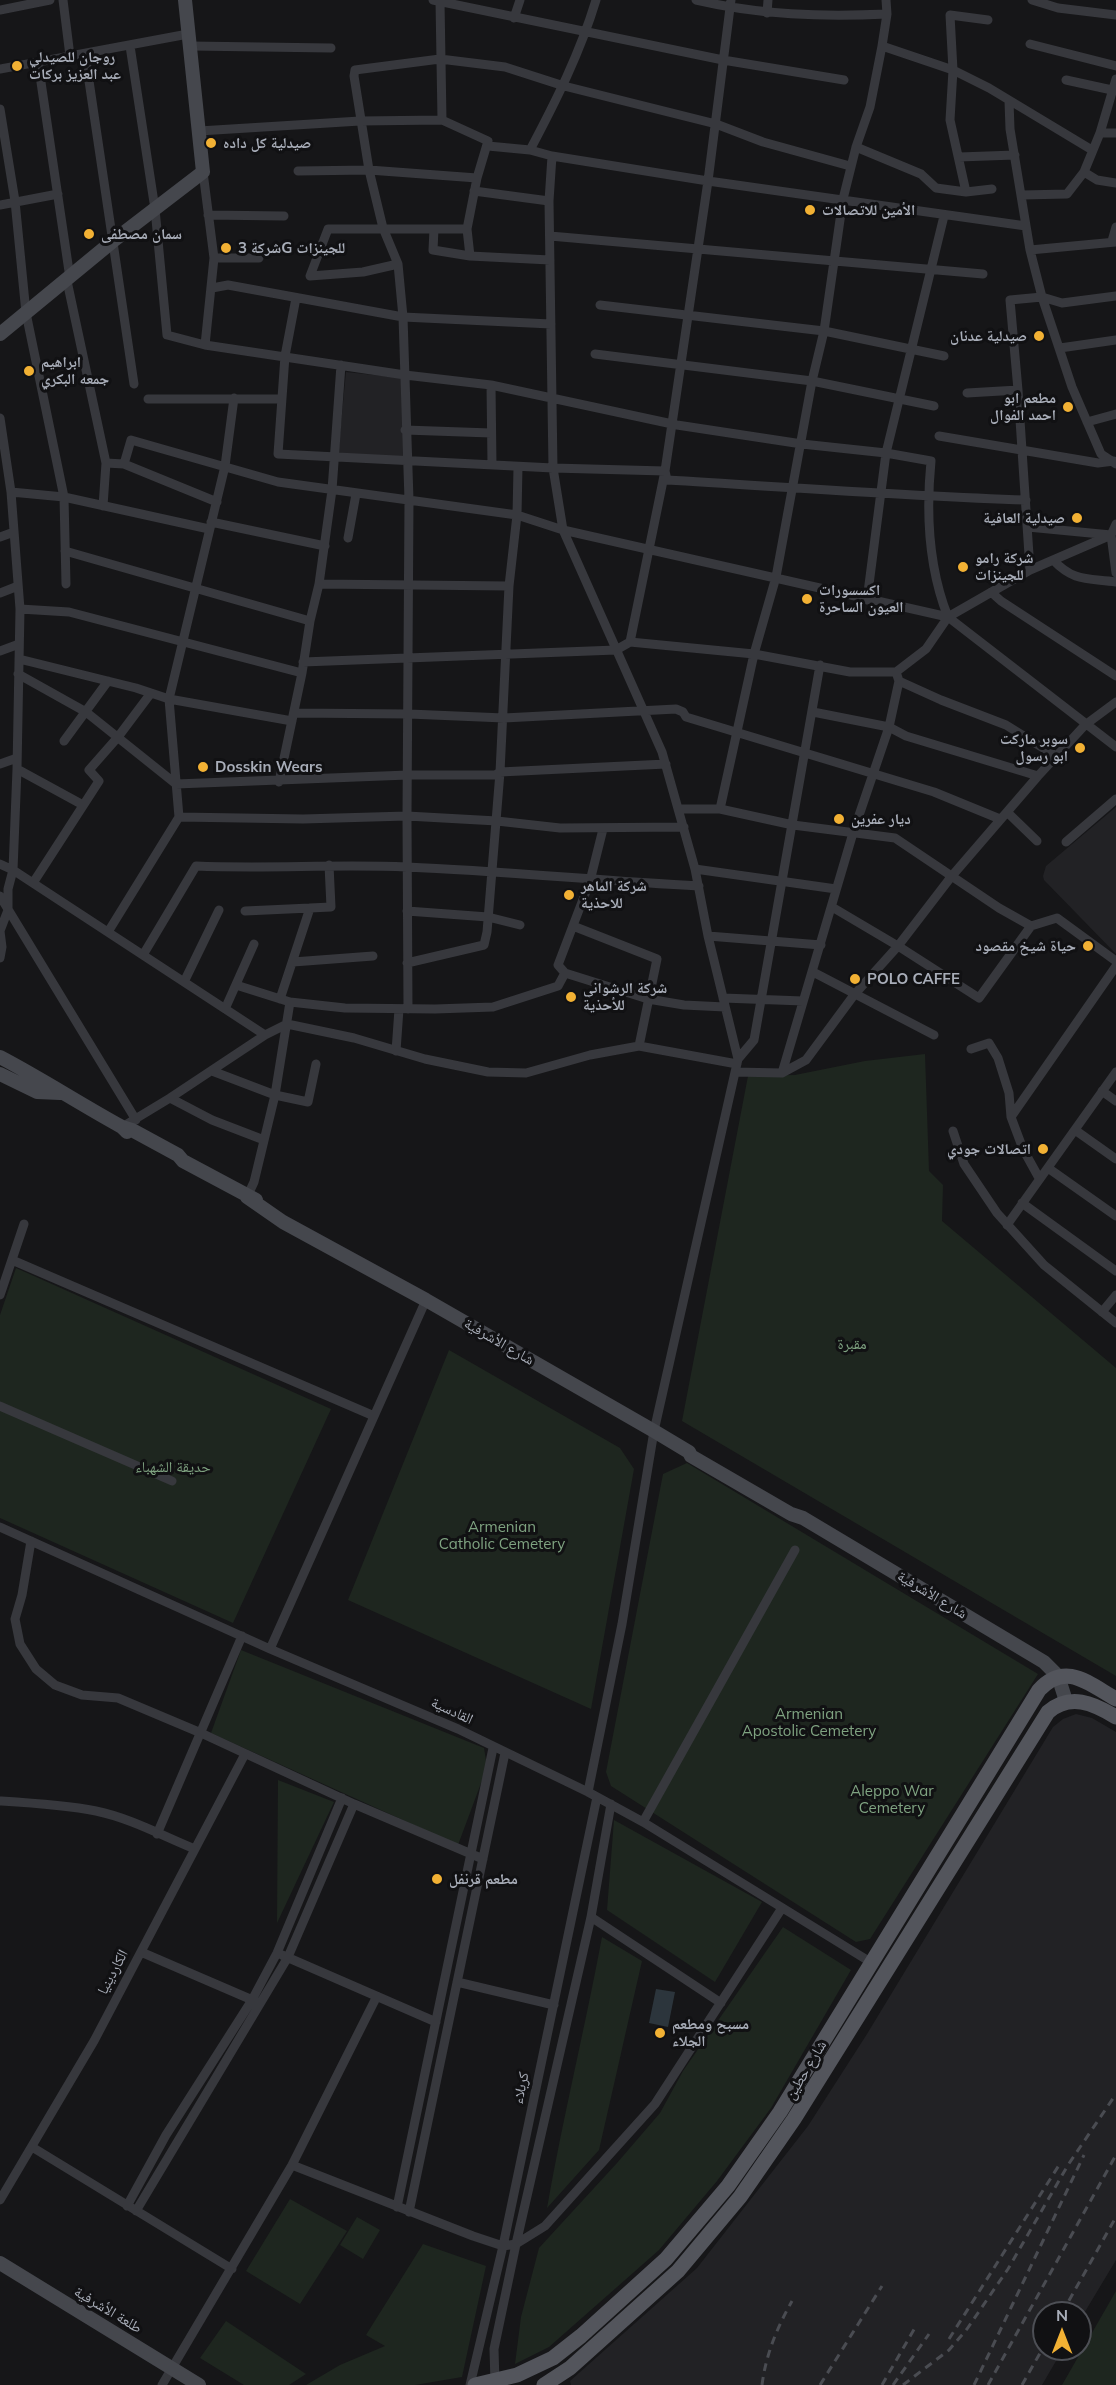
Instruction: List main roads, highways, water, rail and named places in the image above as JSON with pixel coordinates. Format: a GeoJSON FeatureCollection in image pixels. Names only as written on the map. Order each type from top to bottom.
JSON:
{"type":"FeatureCollection","features":[{"type":"Feature","properties":{"kind":"main road","name":"شارع الأشرفية"},"geometry":{"type":"LineString","coordinates":[[1058,1676],[1078,1678],[1116,1699]]}},
{"type":"Feature","properties":{"kind":"main road","name":"شارع حطين"},"geometry":{"type":"LineString","coordinates":[[475,2385],[495,2383],[517,2375],[553,2358],[581,2336],[666,2259],[728,2186],[780,2112],[1026,1709],[1046,1683],[1058,1676]]}},
{"type":"Feature","properties":{"kind":"main road","name":"شارع حطين"},"geometry":{"type":"LineString","coordinates":[[553,2382],[678,2271],[740,2197],[794,2119],[1048,1712],[1066,1701],[1078,1701],[1101,1708],[1116,1717]]}},
{"type":"Feature","properties":{"kind":"railway"},"geometry":{"type":"LineString","coordinates":[[903,2385],[949,2350],[967,2329],[1008,2269],[1068,2165],[1116,2094]]}},
{"type":"Feature","properties":{"kind":"railway"},"geometry":{"type":"LineString","coordinates":[[974,2385],[1084,2155]]}},
{"type":"Feature","properties":{"kind":"railway"},"geometry":{"type":"LineString","coordinates":[[988,2385],[1116,2155]]}},
{"type":"Feature","properties":{"kind":"railway"},"geometry":{"type":"LineString","coordinates":[[949,2339],[1061,2162]]}},
{"type":"Feature","properties":{"kind":"railway"},"geometry":{"type":"LineString","coordinates":[[1069,2301],[1116,2217]]}},
{"type":"Feature","properties":{"kind":"railway"},"geometry":{"type":"LineString","coordinates":[[820,2385],[882,2286]]}},
{"type":"Feature","properties":{"kind":"railway"},"geometry":{"type":"LineString","coordinates":[[762,2385],[773,2342],[792,2301]]}},
{"type":"Feature","properties":{"kind":"railway"},"geometry":{"type":"LineString","coordinates":[[882,2385],[916,2326]]}},
{"type":"Feature","properties":{"kind":"railway"},"geometry":{"type":"LineString","coordinates":[[893,2385],[929,2334]]}},
{"type":"Feature","properties":{"kind":"railway"},"geometry":{"type":"LineString","coordinates":[[1022,2385],[1036,2361]]}},
{"type":"Feature","properties":{"kind":"place","name":"روجان للصيدلي عبد العزيز بركات"},"geometry":{"type":"Point","coordinates":[17,66]}},
{"type":"Feature","properties":{"kind":"place","name":"صيدلية كل داده"},"geometry":{"type":"Point","coordinates":[211,143]}},
{"type":"Feature","properties":{"kind":"place","name":"الأمين للاتصالات"},"geometry":{"type":"Point","coordinates":[810,210]}},
{"type":"Feature","properties":{"kind":"place","name":"سمان مصطفى"},"geometry":{"type":"Point","coordinates":[89,234]}},
{"type":"Feature","properties":{"kind":"place","name":"شركة 3G للجينزات"},"geometry":{"type":"Point","coordinates":[226,248]}},
{"type":"Feature","properties":{"kind":"place","name":"صيدلية عدنان"},"geometry":{"type":"Point","coordinates":[1039,336]}},
{"type":"Feature","properties":{"kind":"place","name":"ابراهيم جمعه البكري"},"geometry":{"type":"Point","coordinates":[29,371]}},
{"type":"Feature","properties":{"kind":"place","name":"مطعم ابو احمد الفوال"},"geometry":{"type":"Point","coordinates":[1068,407]}},
{"type":"Feature","properties":{"kind":"place","name":"صيدلية العافية"},"geometry":{"type":"Point","coordinates":[1077,518]}},
{"type":"Feature","properties":{"kind":"place","name":"شركة رامو للجينزات"},"geometry":{"type":"Point","coordinates":[963,567]}},
{"type":"Feature","properties":{"kind":"place","name":"اكسسورات العيون الساحرة"},"geometry":{"type":"Point","coordinates":[807,599]}},
{"type":"Feature","properties":{"kind":"place","name":"سوبر ماركت ابو رسول"},"geometry":{"type":"Point","coordinates":[1080,748]}},
{"type":"Feature","properties":{"kind":"place","name":"Dosskin Wears"},"geometry":{"type":"Point","coordinates":[203,767]}},
{"type":"Feature","properties":{"kind":"place","name":"ديار عفرين"},"geometry":{"type":"Point","coordinates":[839,819]}},
{"type":"Feature","properties":{"kind":"place","name":"شركة الماهر للاحذية"},"geometry":{"type":"Point","coordinates":[569,895]}},
{"type":"Feature","properties":{"kind":"place","name":"حياة شيخ مقصود"},"geometry":{"type":"Point","coordinates":[1088,946]}},
{"type":"Feature","properties":{"kind":"place","name":"POLO CAFFE"},"geometry":{"type":"Point","coordinates":[855,979]}},
{"type":"Feature","properties":{"kind":"place","name":"شركة الرشواني للأحذية"},"geometry":{"type":"Point","coordinates":[571,997]}},
{"type":"Feature","properties":{"kind":"place","name":"اتصالات جودي"},"geometry":{"type":"Point","coordinates":[1043,1149]}},
{"type":"Feature","properties":{"kind":"place","name":"مطعم قرنفل"},"geometry":{"type":"Point","coordinates":[437,1879]}},
{"type":"Feature","properties":{"kind":"place","name":"مسبح ومطعم الجلاء"},"geometry":{"type":"Point","coordinates":[660,2033]}},
{"type":"Feature","properties":{"kind":"park label","name":"مقبرة"},"geometry":{"type":"Point","coordinates":[852,1344]}},
{"type":"Feature","properties":{"kind":"park label","name":"حديقة الشهباء"},"geometry":{"type":"Point","coordinates":[173,1467]}},
{"type":"Feature","properties":{"kind":"park label","name":"Armenian Catholic Cemetery"},"geometry":{"type":"Point","coordinates":[502,1536]}},
{"type":"Feature","properties":{"kind":"park label","name":"Armenian Apostolic Cemetery"},"geometry":{"type":"Point","coordinates":[809,1722]}},
{"type":"Feature","properties":{"kind":"park label","name":"Aleppo War Cemetery"},"geometry":{"type":"Point","coordinates":[892,1800]}}]}
